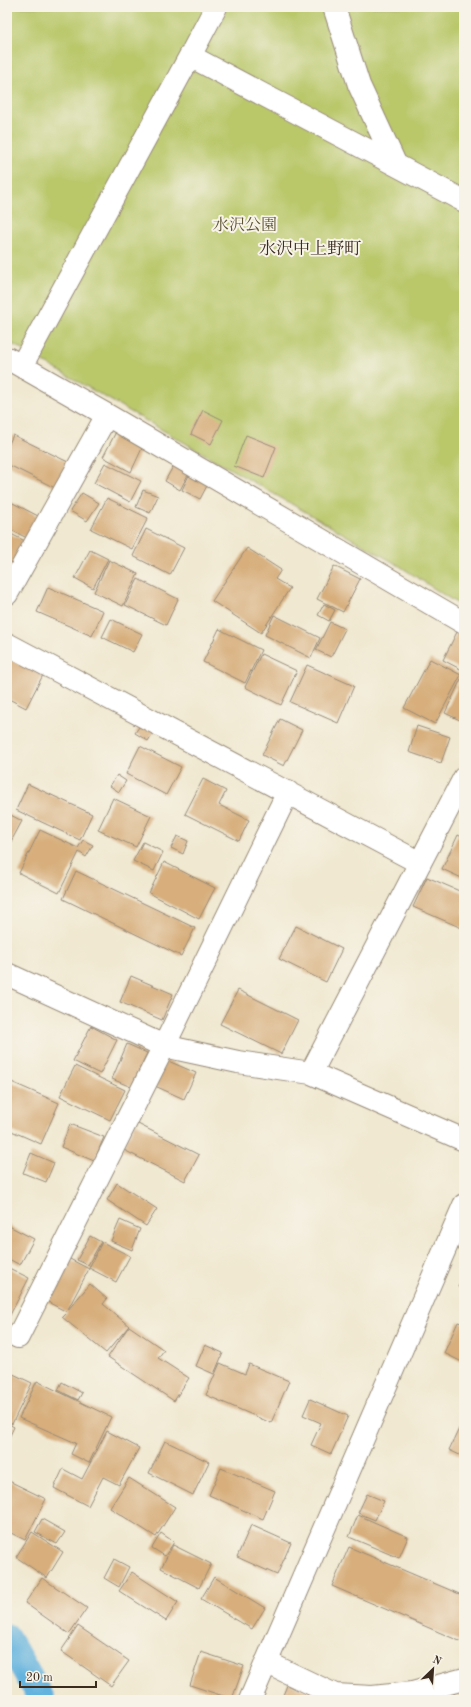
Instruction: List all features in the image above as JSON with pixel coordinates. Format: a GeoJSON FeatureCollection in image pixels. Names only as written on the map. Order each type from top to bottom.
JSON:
{"type":"FeatureCollection","features":[{"type":"Feature","properties":{"kind":"street"},"geometry":{"type":"LineString","coordinates":[[216,7],[190,56],[14,362],[464,623]]}},
{"type":"Feature","properties":{"kind":"street"},"geometry":{"type":"LineString","coordinates":[[334,7],[359,86],[395,163]]}},
{"type":"Feature","properties":{"kind":"street"},"geometry":{"type":"LineString","coordinates":[[190,56],[395,163],[464,201]]}},
{"type":"Feature","properties":{"kind":"street"},"geometry":{"type":"LineString","coordinates":[[7,594],[107,415]]}},
{"type":"Feature","properties":{"kind":"street"},"geometry":{"type":"LineString","coordinates":[[7,644],[420,863]]}},
{"type":"Feature","properties":{"kind":"street"},"geometry":{"type":"LineString","coordinates":[[311,1073],[464,778]]}},
{"type":"Feature","properties":{"kind":"street"},"geometry":{"type":"LineString","coordinates":[[18,1337],[164,1046],[288,792]]}},
{"type":"Feature","properties":{"kind":"street"},"geometry":{"type":"LineString","coordinates":[[7,974],[164,1046],[238,1062],[311,1073],[464,1140]]}},
{"type":"Feature","properties":{"kind":"street"},"geometry":{"type":"LineString","coordinates":[[250,1700],[464,1205]]}},
{"type":"Feature","properties":{"kind":"street"},"geometry":{"type":"LineString","coordinates":[[266,1662],[335,1694],[372,1698],[412,1693],[464,1679]]}},
{"type":"Feature","properties":{"kind":"green space","name":"水沢公園"},"geometry":{"type":"Polygon","coordinates":[[[7,7],[464,7],[464,608],[398,565],[7,341],[7,7]]]}},
{"type":"Feature","properties":{"kind":"building"},"geometry":{"type":"Polygon","coordinates":[[[203,410],[223,420],[211,444],[191,434],[203,410]]]}},
{"type":"Feature","properties":{"kind":"building"},"geometry":{"type":"Polygon","coordinates":[[[117,430],[144,444],[131,472],[103,457],[117,430]]]}},
{"type":"Feature","properties":{"kind":"building"},"geometry":{"type":"Polygon","coordinates":[[[13,435],[70,463],[57,489],[7,464],[7,448],[13,435]]]}},
{"type":"Feature","properties":{"kind":"building"},"geometry":{"type":"Polygon","coordinates":[[[246,435],[276,447],[264,478],[234,466],[246,435]]]}},
{"type":"Feature","properties":{"kind":"building"},"geometry":{"type":"Polygon","coordinates":[[[105,463],[141,481],[130,502],[94,483],[105,463]]]}},
{"type":"Feature","properties":{"kind":"building"},"geometry":{"type":"Polygon","coordinates":[[[175,463],[190,471],[180,490],[165,481],[175,463]]]}},
{"type":"Feature","properties":{"kind":"building"},"geometry":{"type":"Polygon","coordinates":[[[190,473],[209,482],[200,499],[182,490],[190,473]]]}},
{"type":"Feature","properties":{"kind":"building"},"geometry":{"type":"Polygon","coordinates":[[[143,490],[158,496],[150,513],[136,507],[143,490]]]}},
{"type":"Feature","properties":{"kind":"building"},"geometry":{"type":"Polygon","coordinates":[[[82,493],[99,503],[87,521],[70,511],[82,493]]]}},
{"type":"Feature","properties":{"kind":"building"},"geometry":{"type":"Polygon","coordinates":[[[107,498],[148,518],[132,549],[91,529],[107,498]]]}},
{"type":"Feature","properties":{"kind":"building"},"geometry":{"type":"Polygon","coordinates":[[[7,500],[42,518],[31,540],[7,528],[7,500]]]}},
{"type":"Feature","properties":{"kind":"building"},"geometry":{"type":"Polygon","coordinates":[[[146,529],[184,548],[170,575],[133,556],[146,529]]]}},
{"type":"Feature","properties":{"kind":"building"},"geometry":{"type":"Polygon","coordinates":[[[7,532],[27,542],[13,570],[7,567],[7,532]]]}},
{"type":"Feature","properties":{"kind":"building"},"geometry":{"type":"Polygon","coordinates":[[[247,548],[281,570],[275,579],[290,588],[261,633],[212,601],[247,548]]]}},
{"type":"Feature","properties":{"kind":"building"},"geometry":{"type":"Polygon","coordinates":[[[90,550],[108,559],[93,588],[75,578],[90,550]]]}},
{"type":"Feature","properties":{"kind":"building"},"geometry":{"type":"Polygon","coordinates":[[[109,560],[138,574],[123,606],[94,592],[109,560]]]}},
{"type":"Feature","properties":{"kind":"building"},"geometry":{"type":"Polygon","coordinates":[[[334,566],[360,579],[343,612],[317,599],[334,566]]]}},
{"type":"Feature","properties":{"kind":"building"},"geometry":{"type":"Polygon","coordinates":[[[138,579],[178,599],[166,625],[125,605],[138,579]]]}},
{"type":"Feature","properties":{"kind":"building"},"geometry":{"type":"Polygon","coordinates":[[[48,587],[103,611],[92,636],[37,612],[48,587]]]}},
{"type":"Feature","properties":{"kind":"building"},"geometry":{"type":"Polygon","coordinates":[[[324,604],[335,610],[329,621],[318,615],[324,604]]]}},
{"type":"Feature","properties":{"kind":"building"},"geometry":{"type":"Polygon","coordinates":[[[274,615],[320,638],[311,658],[265,635],[274,615]]]}},
{"type":"Feature","properties":{"kind":"building"},"geometry":{"type":"Polygon","coordinates":[[[111,619],[142,634],[133,652],[102,637],[111,619]]]}},
{"type":"Feature","properties":{"kind":"building"},"geometry":{"type":"Polygon","coordinates":[[[330,622],[345,629],[331,657],[316,650],[330,622]]]}},
{"type":"Feature","properties":{"kind":"building"},"geometry":{"type":"Polygon","coordinates":[[[219,629],[261,650],[245,683],[203,662],[219,629]]]}},
{"type":"Feature","properties":{"kind":"building"},"geometry":{"type":"Polygon","coordinates":[[[458,630],[464,633],[464,671],[443,660],[458,630]]]}},
{"type":"Feature","properties":{"kind":"building"},"geometry":{"type":"Polygon","coordinates":[[[261,654],[297,671],[281,705],[245,687],[261,654]]]}},
{"type":"Feature","properties":{"kind":"building"},"geometry":{"type":"Polygon","coordinates":[[[7,656],[43,675],[26,708],[7,698],[7,656]]]}},
{"type":"Feature","properties":{"kind":"building"},"geometry":{"type":"Polygon","coordinates":[[[430,659],[461,675],[435,724],[404,708],[430,659]]]}},
{"type":"Feature","properties":{"kind":"building"},"geometry":{"type":"Polygon","coordinates":[[[307,665],[354,686],[338,723],[290,702],[307,665]]]}},
{"type":"Feature","properties":{"kind":"building"},"geometry":{"type":"Polygon","coordinates":[[[461,679],[464,680],[464,722],[445,713],[461,679]]]}},
{"type":"Feature","properties":{"kind":"building"},"geometry":{"type":"Polygon","coordinates":[[[280,719],[302,730],[284,766],[262,755],[280,719]]]}},
{"type":"Feature","properties":{"kind":"building"},"geometry":{"type":"Polygon","coordinates":[[[141,724],[154,731],[148,741],[135,733],[141,724]]]}},
{"type":"Feature","properties":{"kind":"building"},"geometry":{"type":"Polygon","coordinates":[[[417,726],[450,737],[441,763],[409,752],[417,726]]]}},
{"type":"Feature","properties":{"kind":"building"},"geometry":{"type":"Polygon","coordinates":[[[140,746],[181,767],[166,795],[126,774],[140,746]]]}},
{"type":"Feature","properties":{"kind":"building"},"geometry":{"type":"Polygon","coordinates":[[[117,775],[126,781],[119,792],[110,786],[117,775]]]}},
{"type":"Feature","properties":{"kind":"building"},"geometry":{"type":"Polygon","coordinates":[[[203,779],[226,791],[219,805],[249,820],[239,841],[185,814],[203,779]]]}},
{"type":"Feature","properties":{"kind":"building"},"geometry":{"type":"Polygon","coordinates":[[[28,784],[92,814],[80,840],[16,810],[28,784]]]}},
{"type":"Feature","properties":{"kind":"building"},"geometry":{"type":"Polygon","coordinates":[[[113,798],[151,816],[136,847],[98,830],[113,798]]]}},
{"type":"Feature","properties":{"kind":"building"},"geometry":{"type":"Polygon","coordinates":[[[7,813],[22,821],[7,849],[7,813]]]}},
{"type":"Feature","properties":{"kind":"building"},"geometry":{"type":"Polygon","coordinates":[[[40,830],[78,848],[83,840],[93,845],[86,857],[79,852],[59,893],[19,873],[40,830]]]}},
{"type":"Feature","properties":{"kind":"building"},"geometry":{"type":"Polygon","coordinates":[[[458,835],[464,838],[464,879],[442,869],[458,835]]]}},
{"type":"Feature","properties":{"kind":"building"},"geometry":{"type":"Polygon","coordinates":[[[177,836],[188,841],[183,854],[171,848],[177,836]]]}},
{"type":"Feature","properties":{"kind":"building"},"geometry":{"type":"Polygon","coordinates":[[[143,842],[163,852],[154,871],[133,861],[143,842]]]}},
{"type":"Feature","properties":{"kind":"building"},"geometry":{"type":"Polygon","coordinates":[[[164,862],[215,888],[199,919],[149,893],[164,862]]]}},
{"type":"Feature","properties":{"kind":"building"},"geometry":{"type":"Polygon","coordinates":[[[76,871],[195,928],[181,956],[63,899],[76,871]]]}},
{"type":"Feature","properties":{"kind":"building"},"geometry":{"type":"Polygon","coordinates":[[[427,877],[464,893],[464,929],[413,907],[427,877]]]}},
{"type":"Feature","properties":{"kind":"building"},"geometry":{"type":"Polygon","coordinates":[[[296,926],[342,949],[326,982],[279,959],[296,926]]]}},
{"type":"Feature","properties":{"kind":"building"},"geometry":{"type":"Polygon","coordinates":[[[131,976],[173,994],[162,1020],[120,1002],[131,976]]]}},
{"type":"Feature","properties":{"kind":"building"},"geometry":{"type":"Polygon","coordinates":[[[238,990],[298,1020],[281,1054],[220,1024],[238,990]]]}},
{"type":"Feature","properties":{"kind":"building"},"geometry":{"type":"Polygon","coordinates":[[[91,1026],[117,1040],[100,1074],[73,1061],[91,1026]]]}},
{"type":"Feature","properties":{"kind":"building"},"geometry":{"type":"Polygon","coordinates":[[[127,1044],[147,1053],[131,1087],[112,1079],[127,1044]]]}},
{"type":"Feature","properties":{"kind":"building"},"geometry":{"type":"Polygon","coordinates":[[[166,1060],[196,1073],[184,1099],[155,1086],[166,1060]]]}},
{"type":"Feature","properties":{"kind":"building"},"geometry":{"type":"Polygon","coordinates":[[[75,1066],[125,1090],[110,1120],[60,1096],[75,1066]]]}},
{"type":"Feature","properties":{"kind":"building"},"geometry":{"type":"Polygon","coordinates":[[[7,1080],[59,1103],[41,1144],[7,1129],[7,1080]]]}},
{"type":"Feature","properties":{"kind":"building"},"geometry":{"type":"Polygon","coordinates":[[[136,1123],[199,1155],[185,1181],[122,1149],[136,1123]]]}},
{"type":"Feature","properties":{"kind":"building"},"geometry":{"type":"Polygon","coordinates":[[[70,1124],[104,1137],[94,1161],[61,1147],[70,1124]]]}},
{"type":"Feature","properties":{"kind":"building"},"geometry":{"type":"Polygon","coordinates":[[[31,1153],[54,1163],[46,1182],[23,1173],[31,1153]]]}},
{"type":"Feature","properties":{"kind":"building"},"geometry":{"type":"Polygon","coordinates":[[[117,1183],[157,1209],[146,1226],[107,1200],[117,1183]]]}},
{"type":"Feature","properties":{"kind":"building"},"geometry":{"type":"Polygon","coordinates":[[[120,1220],[140,1229],[132,1250],[111,1241],[120,1220]]]}},
{"type":"Feature","properties":{"kind":"building"},"geometry":{"type":"Polygon","coordinates":[[[7,1225],[34,1239],[20,1265],[7,1258],[7,1225]]]}},
{"type":"Feature","properties":{"kind":"building"},"geometry":{"type":"Polygon","coordinates":[[[90,1236],[101,1242],[88,1265],[77,1260],[90,1236]]]}},
{"type":"Feature","properties":{"kind":"building"},"geometry":{"type":"Polygon","coordinates":[[[102,1242],[130,1256],[116,1282],[89,1268],[102,1242]]]}},
{"type":"Feature","properties":{"kind":"building"},"geometry":{"type":"Polygon","coordinates":[[[66,1257],[89,1269],[67,1311],[90,1284],[107,1299],[103,1304],[129,1326],[106,1353],[62,1317],[67,1312],[44,1300],[66,1257]]]}},
{"type":"Feature","properties":{"kind":"building"},"geometry":{"type":"Polygon","coordinates":[[[7,1267],[29,1278],[9,1317],[7,1316],[7,1267]]]}},
{"type":"Feature","properties":{"kind":"building"},"geometry":{"type":"Polygon","coordinates":[[[462,1279],[464,1280],[464,1290],[458,1287],[462,1279]]]}},
{"type":"Feature","properties":{"kind":"building"},"geometry":{"type":"Polygon","coordinates":[[[458,1322],[464,1324],[464,1363],[444,1353],[458,1322]]]}},
{"type":"Feature","properties":{"kind":"building"},"geometry":{"type":"Polygon","coordinates":[[[129,1326],[164,1350],[158,1358],[189,1378],[174,1401],[108,1357],[129,1326]]]}},
{"type":"Feature","properties":{"kind":"building"},"geometry":{"type":"Polygon","coordinates":[[[205,1345],[223,1353],[214,1374],[196,1366],[205,1345]]]}},
{"type":"Feature","properties":{"kind":"building"},"geometry":{"type":"Polygon","coordinates":[[[220,1363],[245,1374],[249,1364],[289,1381],[271,1423],[206,1395],[220,1363]]]}},
{"type":"Feature","properties":{"kind":"building"},"geometry":{"type":"Polygon","coordinates":[[[7,1371],[32,1383],[12,1424],[7,1421],[7,1371]]]}},
{"type":"Feature","properties":{"kind":"building"},"geometry":{"type":"Polygon","coordinates":[[[37,1381],[111,1417],[89,1463],[71,1454],[76,1443],[19,1418],[37,1381]]]}},
{"type":"Feature","properties":{"kind":"building"},"geometry":{"type":"Polygon","coordinates":[[[62,1382],[82,1393],[78,1400],[58,1390],[62,1382]]]}},
{"type":"Feature","properties":{"kind":"building"},"geometry":{"type":"Polygon","coordinates":[[[310,1399],[348,1416],[331,1454],[311,1445],[321,1423],[303,1415],[310,1399]]]}},
{"type":"Feature","properties":{"kind":"building"},"geometry":{"type":"Polygon","coordinates":[[[464,1418],[464,1457],[449,1450],[464,1418]]]}},
{"type":"Feature","properties":{"kind":"building"},"geometry":{"type":"Polygon","coordinates":[[[7,1423],[14,1427],[7,1442],[7,1423]]]}},
{"type":"Feature","properties":{"kind":"building"},"geometry":{"type":"Polygon","coordinates":[[[107,1431],[139,1448],[119,1485],[103,1477],[88,1506],[54,1488],[63,1469],[82,1479],[107,1431]]]}},
{"type":"Feature","properties":{"kind":"building"},"geometry":{"type":"Polygon","coordinates":[[[165,1441],[209,1462],[193,1495],[149,1473],[165,1441]]]}},
{"type":"Feature","properties":{"kind":"building"},"geometry":{"type":"Polygon","coordinates":[[[221,1468],[275,1491],[263,1519],[209,1495],[221,1468]]]}},
{"type":"Feature","properties":{"kind":"building"},"geometry":{"type":"Polygon","coordinates":[[[129,1478],[175,1507],[156,1537],[110,1508],[129,1478]]]}},
{"type":"Feature","properties":{"kind":"building"},"geometry":{"type":"Polygon","coordinates":[[[7,1480],[46,1499],[25,1540],[7,1531],[7,1480]]]}},
{"type":"Feature","properties":{"kind":"building"},"geometry":{"type":"Polygon","coordinates":[[[367,1494],[384,1501],[375,1520],[358,1513],[367,1494]]]}},
{"type":"Feature","properties":{"kind":"building"},"geometry":{"type":"Polygon","coordinates":[[[358,1515],[408,1537],[399,1558],[349,1537],[358,1515]]]}},
{"type":"Feature","properties":{"kind":"building"},"geometry":{"type":"Polygon","coordinates":[[[42,1519],[65,1532],[57,1544],[35,1532],[42,1519]]]}},
{"type":"Feature","properties":{"kind":"building"},"geometry":{"type":"Polygon","coordinates":[[[251,1525],[291,1543],[277,1575],[237,1557],[251,1525]]]}},
{"type":"Feature","properties":{"kind":"building"},"geometry":{"type":"Polygon","coordinates":[[[32,1532],[63,1552],[47,1578],[16,1557],[32,1532]]]}},
{"type":"Feature","properties":{"kind":"building"},"geometry":{"type":"Polygon","coordinates":[[[161,1533],[174,1542],[165,1556],[152,1548],[161,1533]]]}},
{"type":"Feature","properties":{"kind":"building"},"geometry":{"type":"Polygon","coordinates":[[[173,1545],[211,1564],[199,1588],[161,1568],[173,1545]]]}},
{"type":"Feature","properties":{"kind":"building"},"geometry":{"type":"Polygon","coordinates":[[[349,1547],[464,1596],[464,1643],[332,1586],[349,1547]]]}},
{"type":"Feature","properties":{"kind":"building"},"geometry":{"type":"Polygon","coordinates":[[[114,1559],[129,1567],[119,1587],[104,1578],[114,1559]]]}},
{"type":"Feature","properties":{"kind":"building"},"geometry":{"type":"Polygon","coordinates":[[[132,1572],[178,1602],[166,1621],[119,1591],[132,1572]]]}},
{"type":"Feature","properties":{"kind":"building"},"geometry":{"type":"Polygon","coordinates":[[[214,1577],[265,1608],[252,1629],[201,1599],[214,1577]]]}},
{"type":"Feature","properties":{"kind":"building"},"geometry":{"type":"Polygon","coordinates":[[[42,1578],[87,1608],[69,1634],[25,1603],[42,1578]]]}},
{"type":"Feature","properties":{"kind":"building"},"geometry":{"type":"Polygon","coordinates":[[[78,1626],[129,1661],[111,1686],[61,1651],[78,1626]]]}},
{"type":"Feature","properties":{"kind":"building"},"geometry":{"type":"Polygon","coordinates":[[[201,1652],[244,1666],[232,1699],[190,1685],[201,1652]]]}},
{"type":"Feature","properties":{"kind":"building"},"geometry":{"type":"Polygon","coordinates":[[[288,1683],[309,1692],[306,1700],[281,1700],[288,1683]]]}},
{"type":"Feature","properties":{"kind":"waterway"},"geometry":{"type":"LineString","coordinates":[[7,1638],[42,1700]]}},
{"type":"Feature","properties":{"kind":"district","name":"水沢中上野町"},"geometry":{"type":"Point","coordinates":[310,249]}}]}
